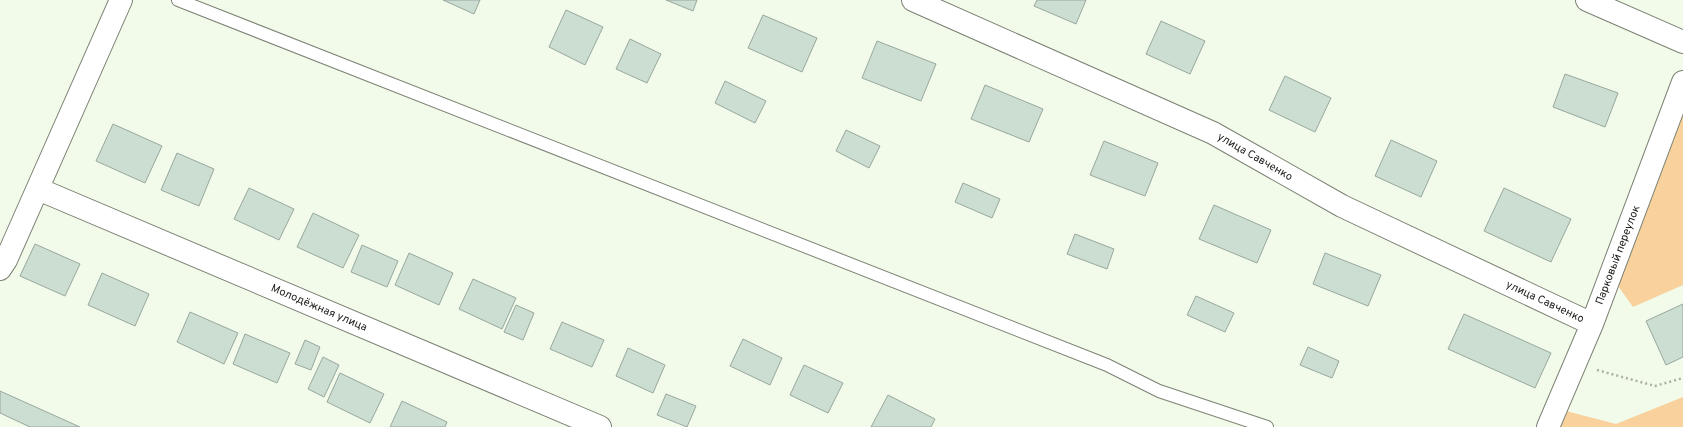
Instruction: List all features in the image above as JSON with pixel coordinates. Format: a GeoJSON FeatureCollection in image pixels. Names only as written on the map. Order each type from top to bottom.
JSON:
{"type":"FeatureCollection","features":[{"type":"Feature","properties":{"kind":"street"},"geometry":{"type":"LineString","coordinates":[[0,269],[6,260],[38,189],[121,0]]}},
{"type":"Feature","properties":{"kind":"street","name":"улица Савченко"},"geometry":{"type":"LineString","coordinates":[[913,0],[1213,133],[1342,206],[1592,324]]}},
{"type":"Feature","properties":{"kind":"street"},"geometry":{"type":"LineString","coordinates":[[1587,0],[1683,42]]}},
{"type":"Feature","properties":{"kind":"street","name":"Парковый переулок"},"geometry":{"type":"LineString","coordinates":[[1548,427],[1592,324],[1683,82]]}},
{"type":"Feature","properties":{"kind":"street","name":"Молодёжная улица"},"geometry":{"type":"LineString","coordinates":[[38,189],[600,427]]}},
{"type":"Feature","properties":{"kind":"lane"},"geometry":{"type":"LineString","coordinates":[[178,0],[1107,365],[1159,391],[1267,427]]}},
{"type":"Feature","properties":{"kind":"path"},"geometry":{"type":"LineString","coordinates":[[1575,364],[1655,386],[1683,378]]}},
{"type":"Feature","properties":{"kind":"shaded area"},"geometry":{"type":"Polygon","coordinates":[[[1683,111],[1683,285],[1633,307],[1616,283],[1683,111]]]}},
{"type":"Feature","properties":{"kind":"shaded area"},"geometry":{"type":"Polygon","coordinates":[[[1683,397],[1683,427],[1559,427],[1566,411],[1616,424],[1683,397]]]}},
{"type":"Feature","properties":{"kind":"building"},"geometry":{"type":"Polygon","coordinates":[[[443,0],[480,0],[474,14],[443,0]]]}},
{"type":"Feature","properties":{"kind":"building"},"geometry":{"type":"Polygon","coordinates":[[[666,0],[697,0],[693,11],[666,0]]]}},
{"type":"Feature","properties":{"kind":"building"},"geometry":{"type":"Polygon","coordinates":[[[1037,0],[1086,0],[1076,24],[1034,6],[1037,0]]]}},
{"type":"Feature","properties":{"kind":"building"},"geometry":{"type":"Polygon","coordinates":[[[566,10],[603,27],[585,65],[549,47],[566,10]]]}},
{"type":"Feature","properties":{"kind":"building"},"geometry":{"type":"Polygon","coordinates":[[[763,15],[817,38],[802,72],[748,48],[763,15]]]}},
{"type":"Feature","properties":{"kind":"building"},"geometry":{"type":"Polygon","coordinates":[[[1161,21],[1205,41],[1190,74],[1146,54],[1161,21]]]}},
{"type":"Feature","properties":{"kind":"building"},"geometry":{"type":"Polygon","coordinates":[[[630,39],[661,54],[647,83],[616,69],[630,39]]]}},
{"type":"Feature","properties":{"kind":"building"},"geometry":{"type":"Polygon","coordinates":[[[877,41],[936,64],[921,101],[862,78],[877,41]]]}},
{"type":"Feature","properties":{"kind":"building"},"geometry":{"type":"Polygon","coordinates":[[[1565,74],[1618,93],[1605,127],[1553,107],[1565,74]]]}},
{"type":"Feature","properties":{"kind":"building"},"geometry":{"type":"Polygon","coordinates":[[[1285,76],[1331,98],[1315,132],[1269,110],[1285,76]]]}},
{"type":"Feature","properties":{"kind":"building"},"geometry":{"type":"Polygon","coordinates":[[[725,81],[766,101],[755,123],[715,103],[725,81]]]}},
{"type":"Feature","properties":{"kind":"building"},"geometry":{"type":"Polygon","coordinates":[[[985,85],[1043,109],[1029,142],[971,119],[985,85]]]}},
{"type":"Feature","properties":{"kind":"building"},"geometry":{"type":"Polygon","coordinates":[[[113,124],[162,146],[145,183],[96,161],[113,124]]]}},
{"type":"Feature","properties":{"kind":"building"},"geometry":{"type":"Polygon","coordinates":[[[846,130],[880,146],[869,168],[836,151],[846,130]]]}},
{"type":"Feature","properties":{"kind":"building"},"geometry":{"type":"Polygon","coordinates":[[[1391,140],[1437,161],[1421,197],[1375,176],[1391,140]]]}},
{"type":"Feature","properties":{"kind":"building"},"geometry":{"type":"Polygon","coordinates":[[[1104,141],[1158,163],[1145,196],[1090,175],[1104,141]]]}},
{"type":"Feature","properties":{"kind":"building"},"geometry":{"type":"Polygon","coordinates":[[[177,153],[214,169],[199,206],[161,190],[177,153]]]}},
{"type":"Feature","properties":{"kind":"building"},"geometry":{"type":"Polygon","coordinates":[[[963,183],[1000,199],[992,218],[955,202],[963,183]]]}},
{"type":"Feature","properties":{"kind":"building"},"geometry":{"type":"Polygon","coordinates":[[[249,188],[294,209],[279,240],[234,219],[249,188]]]}},
{"type":"Feature","properties":{"kind":"building"},"geometry":{"type":"Polygon","coordinates":[[[1504,188],[1571,219],[1551,262],[1484,231],[1504,188]]]}},
{"type":"Feature","properties":{"kind":"building"},"geometry":{"type":"Polygon","coordinates":[[[1214,205],[1271,230],[1257,263],[1199,239],[1214,205]]]}},
{"type":"Feature","properties":{"kind":"building"},"geometry":{"type":"Polygon","coordinates":[[[313,213],[359,235],[343,268],[297,247],[313,213]]]}},
{"type":"Feature","properties":{"kind":"building"},"geometry":{"type":"Polygon","coordinates":[[[1075,234],[1114,249],[1107,269],[1067,254],[1075,234]]]}},
{"type":"Feature","properties":{"kind":"building"},"geometry":{"type":"Polygon","coordinates":[[[35,244],[80,264],[65,296],[20,276],[35,244]]]}},
{"type":"Feature","properties":{"kind":"building"},"geometry":{"type":"Polygon","coordinates":[[[362,245],[398,261],[387,287],[351,272],[362,245]]]}},
{"type":"Feature","properties":{"kind":"building"},"geometry":{"type":"Polygon","coordinates":[[[409,253],[453,273],[439,305],[395,285],[409,253]]]}},
{"type":"Feature","properties":{"kind":"building"},"geometry":{"type":"Polygon","coordinates":[[[1325,253],[1381,275],[1368,306],[1313,284],[1325,253]]]}},
{"type":"Feature","properties":{"kind":"building"},"geometry":{"type":"Polygon","coordinates":[[[102,273],[149,294],[135,326],[88,305],[102,273]]]}},
{"type":"Feature","properties":{"kind":"building"},"geometry":{"type":"Polygon","coordinates":[[[473,279],[516,298],[502,329],[459,309],[473,279]]]}},
{"type":"Feature","properties":{"kind":"building"},"geometry":{"type":"Polygon","coordinates":[[[1196,296],[1234,313],[1225,332],[1187,315],[1196,296]]]}},
{"type":"Feature","properties":{"kind":"building"},"geometry":{"type":"Polygon","coordinates":[[[1683,304],[1683,357],[1666,365],[1646,321],[1683,304]]]}},
{"type":"Feature","properties":{"kind":"building"},"geometry":{"type":"Polygon","coordinates":[[[516,305],[534,313],[523,340],[504,332],[516,305]]]}},
{"type":"Feature","properties":{"kind":"building"},"geometry":{"type":"Polygon","coordinates":[[[190,312],[238,333],[224,364],[177,342],[190,312]]]}},
{"type":"Feature","properties":{"kind":"building"},"geometry":{"type":"Polygon","coordinates":[[[1464,314],[1551,353],[1535,388],[1448,349],[1464,314]]]}},
{"type":"Feature","properties":{"kind":"building"},"geometry":{"type":"Polygon","coordinates":[[[562,322],[604,340],[592,367],[550,349],[562,322]]]}},
{"type":"Feature","properties":{"kind":"building"},"geometry":{"type":"Polygon","coordinates":[[[245,334],[290,353],[277,383],[233,364],[245,334]]]}},
{"type":"Feature","properties":{"kind":"building"},"geometry":{"type":"Polygon","coordinates":[[[743,339],[782,358],[770,385],[730,366],[743,339]]]}},
{"type":"Feature","properties":{"kind":"building"},"geometry":{"type":"Polygon","coordinates":[[[305,340],[320,347],[311,370],[295,364],[305,340]]]}},
{"type":"Feature","properties":{"kind":"building"},"geometry":{"type":"Polygon","coordinates":[[[1308,347],[1339,361],[1332,378],[1300,365],[1308,347]]]}},
{"type":"Feature","properties":{"kind":"building"},"geometry":{"type":"Polygon","coordinates":[[[628,348],[665,365],[653,393],[616,376],[628,348]]]}},
{"type":"Feature","properties":{"kind":"building"},"geometry":{"type":"Polygon","coordinates":[[[323,357],[339,365],[324,397],[308,389],[323,357]]]}},
{"type":"Feature","properties":{"kind":"building"},"geometry":{"type":"Polygon","coordinates":[[[804,365],[843,383],[828,413],[790,395],[804,365]]]}},
{"type":"Feature","properties":{"kind":"building"},"geometry":{"type":"Polygon","coordinates":[[[340,373],[384,394],[370,423],[327,402],[340,373]]]}},
{"type":"Feature","properties":{"kind":"building"},"geometry":{"type":"Polygon","coordinates":[[[0,391],[80,427],[30,427],[0,413],[0,391]]]}},
{"type":"Feature","properties":{"kind":"building"},"geometry":{"type":"Polygon","coordinates":[[[666,394],[696,406],[687,427],[657,415],[666,394]]]}},
{"type":"Feature","properties":{"kind":"building"},"geometry":{"type":"Polygon","coordinates":[[[888,395],[935,419],[931,427],[871,427],[888,395]]]}},
{"type":"Feature","properties":{"kind":"building"},"geometry":{"type":"Polygon","coordinates":[[[402,401],[447,422],[445,427],[390,427],[402,401]]]}}]}
